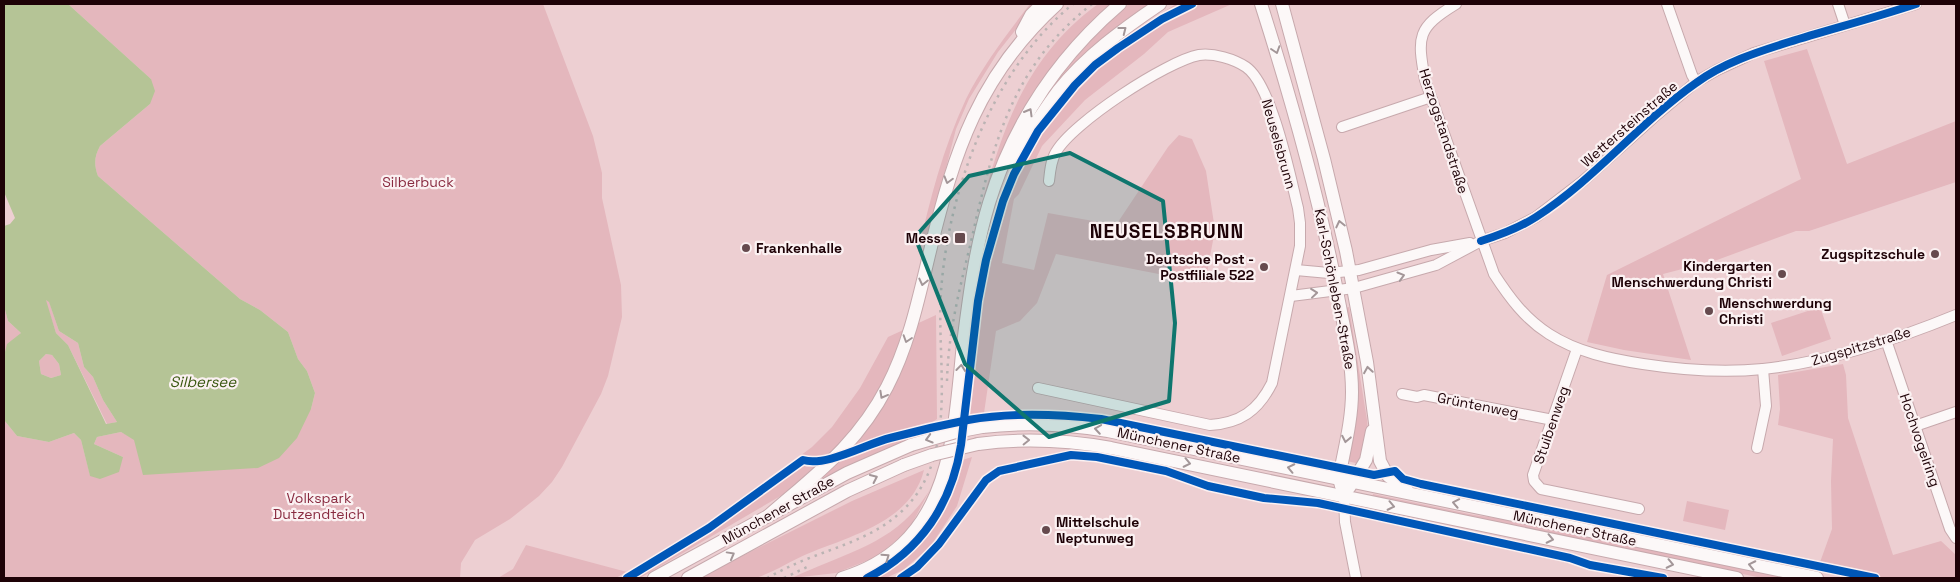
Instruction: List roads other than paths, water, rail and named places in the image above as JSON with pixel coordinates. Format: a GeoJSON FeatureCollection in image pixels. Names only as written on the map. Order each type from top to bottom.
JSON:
{"type":"FeatureCollection","features":[{"type":"Feature","properties":{"kind":"main road"},"geometry":{"type":"LineString","coordinates":[[768,516],[842,452],[866,423],[887,387],[902,353],[915,311],[942,202],[959,147],[983,95],[1013,50],[1031,15],[1042,4]]}},
{"type":"Feature","properties":{"kind":"main road"},"geometry":{"type":"LineString","coordinates":[[1013,50],[1057,4]]}},
{"type":"Feature","properties":{"kind":"main road"},"geometry":{"type":"LineString","coordinates":[[842,578],[874,565],[901,544],[925,516],[941,485],[954,430],[975,260],[985,216],[1000,172],[1020,128],[1048,82],[1078,44],[1120,4]]}},
{"type":"Feature","properties":{"kind":"main road"},"geometry":{"type":"LineString","coordinates":[[1000,172],[1047,106],[1072,76],[1108,42],[1160,4]]}},
{"type":"Feature","properties":{"kind":"main road","name":"Karl-Schönleben-Straße"},"geometry":{"type":"LineString","coordinates":[[1261,4],[1307,158],[1333,272],[1349,356],[1352,392],[1350,419],[1339,478],[1344,496]]}},
{"type":"Feature","properties":{"kind":"main road","name":"Karl-Schönleben-Straße"},"geometry":{"type":"LineString","coordinates":[[1282,4],[1324,159],[1354,288],[1380,457],[1385,473],[1392,480],[1416,495]]}},
{"type":"Feature","properties":{"kind":"main road","name":"Karl-Schönleben-Straße"},"geometry":{"type":"LineString","coordinates":[[1344,496],[1354,482],[1368,453],[1374,419]]}},
{"type":"Feature","properties":{"kind":"main road","name":"Münchener Straße"},"geometry":{"type":"LineString","coordinates":[[654,578],[856,469],[911,445],[956,432],[1032,424],[1090,428],[1817,578]]}},
{"type":"Feature","properties":{"kind":"main road","name":"Münchener Straße"},"geometry":{"type":"LineString","coordinates":[[688,578],[847,491],[904,465],[932,455],[978,444],[1031,440],[1098,446],[1737,578]]}},
{"type":"Feature","properties":{"kind":"street","name":"Herzogstandstraße"},"geometry":{"type":"LineString","coordinates":[[1456,4],[1428,23],[1422,34],[1420,52],[1425,80],[1481,242]]}},
{"type":"Feature","properties":{"kind":"street"},"geometry":{"type":"LineString","coordinates":[[1667,4],[1696,82]]}},
{"type":"Feature","properties":{"kind":"street"},"geometry":{"type":"LineString","coordinates":[[1838,4],[1845,25]]}},
{"type":"Feature","properties":{"kind":"street","name":"Wettersteinstraße"},"geometry":{"type":"LineString","coordinates":[[1337,291],[1436,265],[1524,223],[1559,200],[1696,82],[1717,70],[1754,53],[1916,4]]}},
{"type":"Feature","properties":{"kind":"street","name":"Neuselsbrunn"},"geometry":{"type":"LineString","coordinates":[[1038,388],[1210,425],[1224,424],[1236,420],[1250,412],[1260,403],[1272,383],[1300,246],[1300,223],[1274,119],[1263,89],[1255,76],[1247,68],[1233,60],[1212,55],[1200,55],[1182,61],[1140,83],[1099,110],[1064,142],[1056,151],[1049,181]]}},
{"type":"Feature","properties":{"kind":"street"},"geometry":{"type":"LineString","coordinates":[[1342,127],[1431,97]]}},
{"type":"Feature","properties":{"kind":"street","name":"Wettersteinstraße"},"geometry":{"type":"LineString","coordinates":[[1333,272],[1350,272],[1431,250],[1481,242]]}},
{"type":"Feature","properties":{"kind":"street","name":"Zugspitzstraße"},"geometry":{"type":"LineString","coordinates":[[1481,242],[1494,274],[1523,314],[1549,334],[1578,349],[1625,362],[1696,370],[1763,369],[1802,364],[1886,340],[1956,315]]}},
{"type":"Feature","properties":{"kind":"street"},"geometry":{"type":"LineString","coordinates":[[1296,270],[1333,272]]}},
{"type":"Feature","properties":{"kind":"street"},"geometry":{"type":"LineString","coordinates":[[1291,296],[1337,291]]}},
{"type":"Feature","properties":{"kind":"street","name":"Hochvogelring"},"geometry":{"type":"LineString","coordinates":[[1886,340],[1950,529],[1956,538]]}},
{"type":"Feature","properties":{"kind":"street","name":"Stuibenweg"},"geometry":{"type":"LineString","coordinates":[[1578,349],[1534,475],[1534,481],[1541,489],[1639,509]]}},
{"type":"Feature","properties":{"kind":"street"},"geometry":{"type":"LineString","coordinates":[[1757,448],[1766,406],[1763,369]]}},
{"type":"Feature","properties":{"kind":"street","name":"Grüntenweg"},"geometry":{"type":"LineString","coordinates":[[1402,394],[1418,397],[1424,395],[1554,420]]}},
{"type":"Feature","properties":{"kind":"street"},"geometry":{"type":"LineString","coordinates":[[1915,426],[1956,412]]}},
{"type":"Feature","properties":{"kind":"street"},"geometry":{"type":"LineString","coordinates":[[1344,496],[1345,522],[1356,578]]}},
{"type":"Feature","properties":{"kind":"water","name":"Silbersee"},"geometry":{"type":"Polygon","coordinates":[[[4,4],[68,4],[151,79],[155,91],[150,104],[100,146],[95,161],[98,176],[240,299],[260,310],[288,332],[298,359],[307,371],[315,393],[311,409],[297,438],[279,458],[258,468],[143,475],[134,440],[121,432],[97,437],[94,444],[123,457],[119,472],[100,479],[90,476],[81,440],[74,433],[49,442],[17,436],[4,420],[4,356],[7,344],[21,333],[8,321],[4,306],[4,226],[10,224],[15,218],[4,192],[4,4]],[[46,300],[56,333],[68,345],[106,424],[117,422],[103,400],[93,377],[84,367],[78,343],[59,331],[49,302],[46,300]],[[46,354],[39,361],[41,374],[51,378],[61,375],[59,364],[52,355],[46,354]]]}},
{"type":"Feature","properties":{"kind":"railway"},"geometry":{"type":"LineString","coordinates":[[767,578],[882,527],[902,511],[920,489],[932,464],[939,437],[942,378],[941,292],[945,253],[964,173],[979,134],[997,97],[1019,62],[1044,31],[1073,4]]}},
{"type":"Feature","properties":{"kind":"railway"},"geometry":{"type":"LineString","coordinates":[[947,381],[955,313],[996,144],[1008,113],[1023,84],[1041,56],[1064,29],[1092,4]]}},
{"type":"Feature","properties":{"kind":"railway"},"geometry":{"type":"LineString","coordinates":[[784,578],[807,567]]}},
{"type":"Feature","properties":{"kind":"place","name":"Messe"},"geometry":{"type":"Point","coordinates":[960,238]}},
{"type":"Feature","properties":{"kind":"place","name":"Frankenhalle"},"geometry":{"type":"Point","coordinates":[746,248]}},
{"type":"Feature","properties":{"kind":"place","name":"Zugspitzschule"},"geometry":{"type":"Point","coordinates":[1935,254]}},
{"type":"Feature","properties":{"kind":"place","name":"Deutsche Post - Postfiliale 522"},"geometry":{"type":"Point","coordinates":[1264,267]}},
{"type":"Feature","properties":{"kind":"place","name":"Kindergarten Menschwerdung Christi"},"geometry":{"type":"Point","coordinates":[1782,274]}},
{"type":"Feature","properties":{"kind":"place","name":"Menschwerdung Christi"},"geometry":{"type":"Point","coordinates":[1709,311]}},
{"type":"Feature","properties":{"kind":"place","name":"Mittelschule Neptunweg"},"geometry":{"type":"Point","coordinates":[1046,530]}},
{"type":"Feature","properties":{"kind":"district","name":"NEUSELSBRUNN"},"geometry":{"type":"Point","coordinates":[1167,231]}},
{"type":"Feature","properties":{"kind":"park label","name":"Silberbuck"},"geometry":{"type":"Point","coordinates":[418,182]}},
{"type":"Feature","properties":{"kind":"park label","name":"Volkspark Dutzendteich"},"geometry":{"type":"Point","coordinates":[319,506]}}]}
